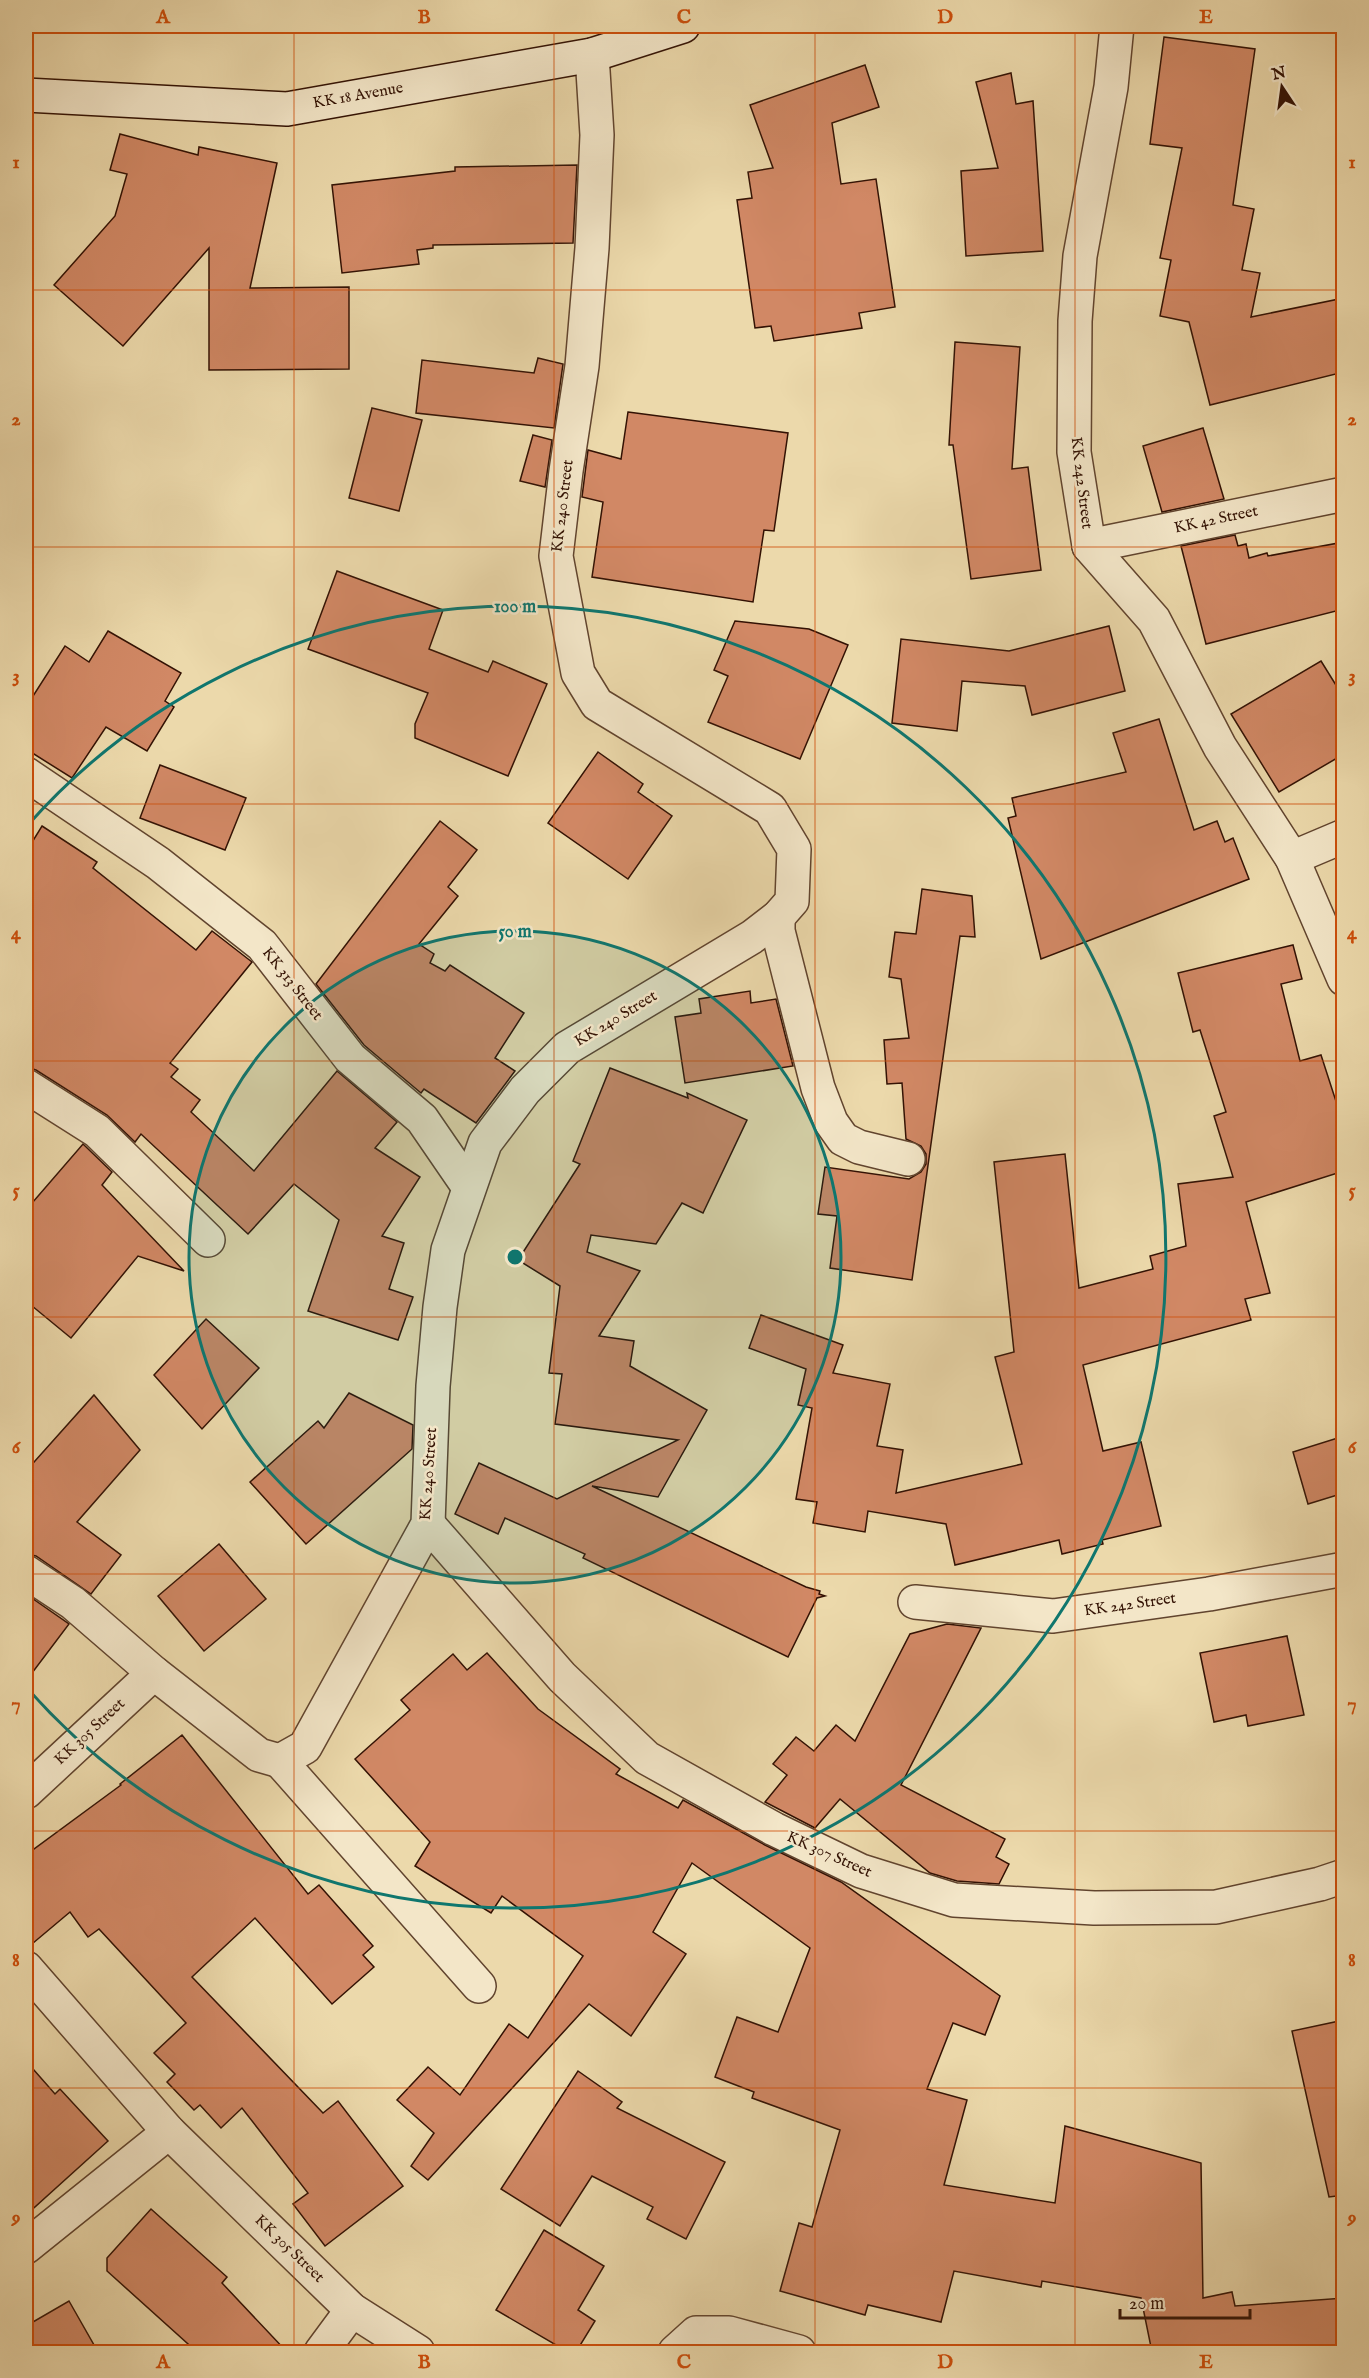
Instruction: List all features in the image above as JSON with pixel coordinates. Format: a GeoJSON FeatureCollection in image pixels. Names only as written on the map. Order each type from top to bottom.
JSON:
{"type":"FeatureCollection","features":[{"type":"Feature","properties":{"kind":"street","name":"KK 18 Avenue"},"geometry":{"type":"LineString","coordinates":[[26,95],[287,108],[592,55],[683,26]]}},
{"type":"Feature","properties":{"kind":"street","name":"KK 242 Street"},"geometry":{"type":"LineString","coordinates":[[1116,26],[1111,87],[1080,256],[1074,321],[1074,452],[1089,546],[1154,620],[1220,747],[1292,858],[1344,979]]}},
{"type":"Feature","properties":{"kind":"street","name":"KK 240 Street"},"geometry":{"type":"LineString","coordinates":[[280,1761],[305,1747],[428,1524],[434,1386],[447,1250],[484,1143],[525,1090],[567,1048],[752,937],[778,917],[792,901],[794,849],[770,809],[597,704],[578,673],[556,556],[582,366],[592,248],[597,135],[592,55]]}},
{"type":"Feature","properties":{"kind":"street","name":"KK 42 Street"},"geometry":{"type":"LineString","coordinates":[[1089,546],[1344,494]]}},
{"type":"Feature","properties":{"kind":"street","name":"KK 313 Street"},"geometry":{"type":"LineString","coordinates":[[26,774],[158,863],[262,945],[350,1058],[423,1119],[468,1186]]}},
{"type":"Feature","properties":{"kind":"street"},"geometry":{"type":"LineString","coordinates":[[1292,858],[1344,836]]}},
{"type":"Feature","properties":{"kind":"street"},"geometry":{"type":"LineString","coordinates":[[778,917],[778,931],[818,1088],[831,1122],[843,1139],[859,1147],[908,1159]]}},
{"type":"Feature","properties":{"kind":"street"},"geometry":{"type":"LineString","coordinates":[[26,1086],[97,1131],[208,1240]]}},
{"type":"Feature","properties":{"kind":"street","name":"KK 307 Street"},"geometry":{"type":"LineString","coordinates":[[428,1524],[562,1677],[647,1758],[774,1829],[861,1871],[954,1900],[1094,1908],[1216,1907],[1320,1884],[1344,1876]]}},
{"type":"Feature","properties":{"kind":"street","name":"KK 242 Street"},"geometry":{"type":"LineString","coordinates":[[915,1602],[1053,1616],[1209,1594],[1344,1569]]}},
{"type":"Feature","properties":{"kind":"street"},"geometry":{"type":"LineString","coordinates":[[26,1572],[73,1603],[154,1673],[259,1755],[280,1761],[479,1986]]}},
{"type":"Feature","properties":{"kind":"street","name":"KK 305 Street"},"geometry":{"type":"LineString","coordinates":[[26,1791],[154,1673]]}},
{"type":"Feature","properties":{"kind":"street","name":"KK 305 Street"},"geometry":{"type":"LineString","coordinates":[[26,1968],[170,2132],[352,2310],[418,2352]]}},
{"type":"Feature","properties":{"kind":"street"},"geometry":{"type":"LineString","coordinates":[[26,2247],[170,2132]]}},
{"type":"Feature","properties":{"kind":"street"},"geometry":{"type":"LineString","coordinates":[[321,2352],[352,2310]]}},
{"type":"Feature","properties":{"kind":"street"},"geometry":{"type":"LineString","coordinates":[[675,2352],[696,2333],[729,2332],[799,2352]]}},
{"type":"Feature","properties":{"kind":"building"},"geometry":{"type":"Polygon","coordinates":[[[1164,37],[1255,49],[1233,205],[1254,209],[1242,270],[1260,273],[1251,317],[1344,298],[1344,372],[1210,405],[1189,322],[1160,316],[1171,260],[1160,258],[1182,148],[1150,144],[1164,37]]]}},
{"type":"Feature","properties":{"kind":"building"},"geometry":{"type":"Polygon","coordinates":[[[865,65],[879,107],[832,123],[841,184],[876,179],[895,307],[859,313],[862,328],[774,341],[771,326],[755,328],[737,200],[752,198],[748,172],[773,168],[750,105],[865,65]]]}},
{"type":"Feature","properties":{"kind":"building"},"geometry":{"type":"Polygon","coordinates":[[[1011,73],[1016,104],[1033,101],[1043,251],[966,256],[961,171],[998,168],[976,82],[1011,73]]]}},
{"type":"Feature","properties":{"kind":"building"},"geometry":{"type":"Polygon","coordinates":[[[120,134],[198,155],[199,147],[277,163],[250,288],[349,287],[349,369],[209,370],[209,248],[123,346],[54,285],[115,216],[127,174],[110,170],[120,134]]]}},
{"type":"Feature","properties":{"kind":"building"},"geometry":{"type":"Polygon","coordinates":[[[577,165],[573,243],[433,245],[433,248],[417,250],[419,264],[342,273],[332,185],[455,171],[455,167],[577,165]]]}},
{"type":"Feature","properties":{"kind":"building"},"geometry":{"type":"Polygon","coordinates":[[[955,342],[1020,347],[1012,469],[1028,467],[1041,570],[971,579],[953,445],[949,445],[955,342]]]}},
{"type":"Feature","properties":{"kind":"building"},"geometry":{"type":"Polygon","coordinates":[[[538,358],[563,364],[554,428],[416,413],[422,360],[534,373],[538,358]]]}},
{"type":"Feature","properties":{"kind":"building"},"geometry":{"type":"Polygon","coordinates":[[[372,408],[422,420],[399,511],[349,498],[372,408]]]}},
{"type":"Feature","properties":{"kind":"building"},"geometry":{"type":"Polygon","coordinates":[[[628,412],[788,433],[774,531],[764,530],[753,602],[592,577],[603,502],[582,497],[588,450],[621,459],[628,412]]]}},
{"type":"Feature","properties":{"kind":"building"},"geometry":{"type":"Polygon","coordinates":[[[1203,428],[1224,499],[1162,512],[1143,446],[1203,428]]]}},
{"type":"Feature","properties":{"kind":"building"},"geometry":{"type":"Polygon","coordinates":[[[533,435],[552,440],[545,487],[520,481],[533,435]]]}},
{"type":"Feature","properties":{"kind":"building"},"geometry":{"type":"Polygon","coordinates":[[[1235,535],[1238,546],[1246,544],[1249,558],[1267,553],[1268,556],[1344,542],[1344,609],[1206,644],[1181,546],[1235,535]]]}},
{"type":"Feature","properties":{"kind":"building"},"geometry":{"type":"Polygon","coordinates":[[[337,571],[443,610],[429,649],[488,672],[493,661],[547,684],[508,776],[415,738],[415,724],[428,693],[308,649],[337,571]]]}},
{"type":"Feature","properties":{"kind":"building"},"geometry":{"type":"Polygon","coordinates":[[[735,621],[809,629],[848,645],[800,759],[708,722],[728,676],[714,670],[735,621]]]}},
{"type":"Feature","properties":{"kind":"building"},"geometry":{"type":"Polygon","coordinates":[[[1109,626],[1125,691],[1032,715],[1025,686],[962,681],[957,731],[892,723],[901,639],[1009,651],[1109,626]]]}},
{"type":"Feature","properties":{"kind":"building"},"geometry":{"type":"Polygon","coordinates":[[[108,631],[181,673],[165,701],[174,707],[147,751],[106,727],[72,778],[26,749],[26,707],[65,646],[89,662],[108,631]]]}},
{"type":"Feature","properties":{"kind":"building"},"geometry":{"type":"Polygon","coordinates":[[[1321,661],[1344,698],[1344,754],[1279,792],[1231,714],[1321,661]]]}},
{"type":"Feature","properties":{"kind":"building"},"geometry":{"type":"Polygon","coordinates":[[[1159,719],[1194,830],[1217,821],[1225,842],[1233,838],[1249,879],[1041,959],[1008,818],[1016,816],[1012,798],[1126,772],[1113,733],[1159,719]]]}},
{"type":"Feature","properties":{"kind":"building"},"geometry":{"type":"Polygon","coordinates":[[[598,752],[643,784],[638,792],[672,816],[628,879],[548,823],[598,752]]]}},
{"type":"Feature","properties":{"kind":"building"},"geometry":{"type":"Polygon","coordinates":[[[160,765],[246,798],[225,850],[140,818],[160,765]]]}},
{"type":"Feature","properties":{"kind":"building"},"geometry":{"type":"Polygon","coordinates":[[[440,821],[477,850],[448,887],[458,896],[419,944],[434,954],[430,963],[445,971],[450,965],[524,1013],[495,1058],[515,1071],[476,1123],[424,1089],[421,1093],[364,1045],[316,984],[440,821]]]}},
{"type":"Feature","properties":{"kind":"building"},"geometry":{"type":"Polygon","coordinates":[[[42,826],[97,862],[93,868],[196,950],[212,931],[252,962],[170,1063],[178,1069],[171,1077],[200,1100],[191,1112],[254,1171],[337,1071],[397,1122],[375,1148],[420,1177],[382,1236],[404,1243],[389,1289],[413,1297],[398,1340],[308,1311],[339,1220],[294,1184],[248,1234],[141,1134],[135,1142],[107,1115],[36,1070],[26,1067],[26,852],[42,826]]]}},
{"type":"Feature","properties":{"kind":"building"},"geometry":{"type":"Polygon","coordinates":[[[922,889],[972,896],[975,937],[960,936],[912,1280],[830,1268],[837,1216],[818,1214],[825,1167],[909,1179],[921,1172],[926,1164],[926,1154],[921,1146],[906,1139],[902,1083],[887,1084],[884,1040],[909,1038],[901,979],[889,977],[895,932],[916,934],[922,889]]]}},
{"type":"Feature","properties":{"kind":"building"},"geometry":{"type":"Polygon","coordinates":[[[1293,945],[1302,979],[1281,984],[1300,1061],[1321,1055],[1344,1126],[1344,1171],[1246,1202],[1270,1293],[1245,1299],[1251,1320],[1083,1365],[1103,1451],[1141,1442],[1161,1526],[1102,1540],[1103,1544],[1062,1554],[1059,1540],[955,1565],[946,1524],[868,1511],[865,1532],[813,1523],[817,1502],[796,1499],[812,1408],[798,1405],[806,1369],[749,1348],[761,1315],[843,1345],[833,1373],[890,1384],[877,1446],[903,1450],[896,1493],[1022,1464],[995,1357],[1014,1352],[994,1162],[1065,1154],[1079,1288],[1153,1269],[1150,1256],[1186,1246],[1178,1184],[1233,1177],[1214,1116],[1226,1112],[1200,1030],[1193,1032],[1178,973],[1293,945]]]}},
{"type":"Feature","properties":{"kind":"building"},"geometry":{"type":"Polygon","coordinates":[[[750,991],[751,1003],[776,999],[793,1066],[685,1083],[675,1017],[701,1013],[699,999],[750,991]]]}},
{"type":"Feature","properties":{"kind":"building"},"geometry":{"type":"Polygon","coordinates":[[[610,1068],[688,1098],[687,1093],[747,1120],[703,1213],[682,1203],[656,1244],[591,1235],[587,1252],[640,1271],[599,1336],[634,1341],[630,1366],[707,1410],[658,1497],[592,1486],[806,1587],[820,1591],[819,1594],[825,1596],[817,1598],[788,1657],[583,1558],[585,1554],[505,1518],[498,1534],[455,1514],[479,1463],[557,1499],[678,1440],[555,1424],[562,1374],[549,1373],[560,1286],[518,1260],[580,1164],[573,1161],[610,1068]]]}},
{"type":"Feature","properties":{"kind":"building"},"geometry":{"type":"Polygon","coordinates":[[[83,1144],[112,1172],[102,1185],[184,1271],[138,1256],[71,1338],[26,1301],[26,1210],[83,1144]]]}},
{"type":"Feature","properties":{"kind":"building"},"geometry":{"type":"Polygon","coordinates":[[[206,1319],[259,1368],[202,1429],[154,1375],[206,1319]]]}},
{"type":"Feature","properties":{"kind":"building"},"geometry":{"type":"Polygon","coordinates":[[[349,1393],[413,1425],[412,1449],[306,1544],[250,1482],[318,1421],[324,1428],[349,1393]]]}},
{"type":"Feature","properties":{"kind":"building"},"geometry":{"type":"Polygon","coordinates":[[[94,1395],[140,1450],[77,1522],[121,1555],[91,1594],[36,1556],[26,1554],[26,1471],[94,1395]]]}},
{"type":"Feature","properties":{"kind":"building"},"geometry":{"type":"Polygon","coordinates":[[[1344,1436],[1344,1493],[1308,1504],[1293,1452],[1344,1436]]]}},
{"type":"Feature","properties":{"kind":"building"},"geometry":{"type":"Polygon","coordinates":[[[219,1544],[266,1599],[204,1651],[158,1596],[219,1544]]]}},
{"type":"Feature","properties":{"kind":"building"},"geometry":{"type":"Polygon","coordinates":[[[26,1594],[69,1624],[26,1681],[26,1594]]]}},
{"type":"Feature","properties":{"kind":"building"},"geometry":{"type":"Polygon","coordinates":[[[947,1624],[981,1628],[901,1785],[1005,1839],[996,1857],[1009,1864],[999,1884],[957,1881],[930,1873],[840,1799],[815,1828],[765,1802],[787,1775],[773,1764],[796,1737],[814,1751],[836,1725],[855,1741],[910,1634],[947,1624]]]}},
{"type":"Feature","properties":{"kind":"building"},"geometry":{"type":"Polygon","coordinates":[[[1287,1636],[1304,1715],[1248,1726],[1246,1715],[1214,1722],[1200,1653],[1287,1636]]]}},
{"type":"Feature","properties":{"kind":"building"},"geometry":{"type":"Polygon","coordinates":[[[487,1653],[538,1709],[620,1769],[616,1774],[678,1808],[683,1800],[765,1845],[841,1882],[1000,1996],[985,2035],[953,2023],[927,2089],[967,2100],[944,2185],[1055,2203],[1065,2126],[1201,2163],[1203,2298],[1232,2292],[1235,2306],[1344,2298],[1344,2352],[1152,2352],[1141,2298],[1042,2281],[1041,2287],[954,2271],[941,2322],[868,2305],[865,2315],[780,2291],[799,2223],[812,2227],[840,2130],[752,2098],[754,2092],[715,2077],[737,2017],[778,2032],[810,1948],[692,1863],[653,1932],[686,1954],[631,2036],[589,2004],[428,2180],[411,2166],[434,2133],[397,2100],[428,2067],[460,2095],[509,2024],[528,2038],[583,1956],[502,1896],[491,1913],[415,1866],[430,1842],[355,1759],[410,1710],[401,1700],[453,1654],[467,1670],[487,1653]]]}},
{"type":"Feature","properties":{"kind":"building"},"geometry":{"type":"Polygon","coordinates":[[[182,1735],[308,1894],[319,1885],[373,1946],[363,1955],[374,1967],[332,2004],[255,1918],[192,1977],[323,2113],[338,2101],[403,2186],[325,2246],[293,2204],[308,2193],[242,2108],[221,2128],[200,2105],[194,2110],[167,2082],[175,2074],[154,2053],[186,2023],[99,1929],[88,1937],[70,1912],[26,1949],[26,1855],[121,1785],[182,1735]]]}},
{"type":"Feature","properties":{"kind":"building"},"geometry":{"type":"Polygon","coordinates":[[[1344,2020],[1344,2195],[1329,2197],[1292,2031],[1344,2020]]]}},
{"type":"Feature","properties":{"kind":"building"},"geometry":{"type":"Polygon","coordinates":[[[26,2061],[55,2094],[60,2089],[108,2141],[26,2215],[26,2061]]]}},
{"type":"Feature","properties":{"kind":"building"},"geometry":{"type":"Polygon","coordinates":[[[578,2071],[622,2102],[617,2108],[725,2162],[686,2239],[647,2219],[653,2207],[592,2176],[560,2226],[501,2189],[578,2071]]]}},
{"type":"Feature","properties":{"kind":"building"},"geometry":{"type":"Polygon","coordinates":[[[151,2209],[227,2277],[222,2283],[287,2352],[197,2352],[107,2271],[107,2258],[151,2209]]]}},
{"type":"Feature","properties":{"kind":"building"},"geometry":{"type":"Polygon","coordinates":[[[544,2230],[604,2266],[578,2310],[595,2321],[576,2352],[568,2352],[496,2310],[544,2230]]]}},
{"type":"Feature","properties":{"kind":"building"},"geometry":{"type":"Polygon","coordinates":[[[69,2301],[98,2352],[26,2352],[26,2326],[69,2301]]]}}]}
